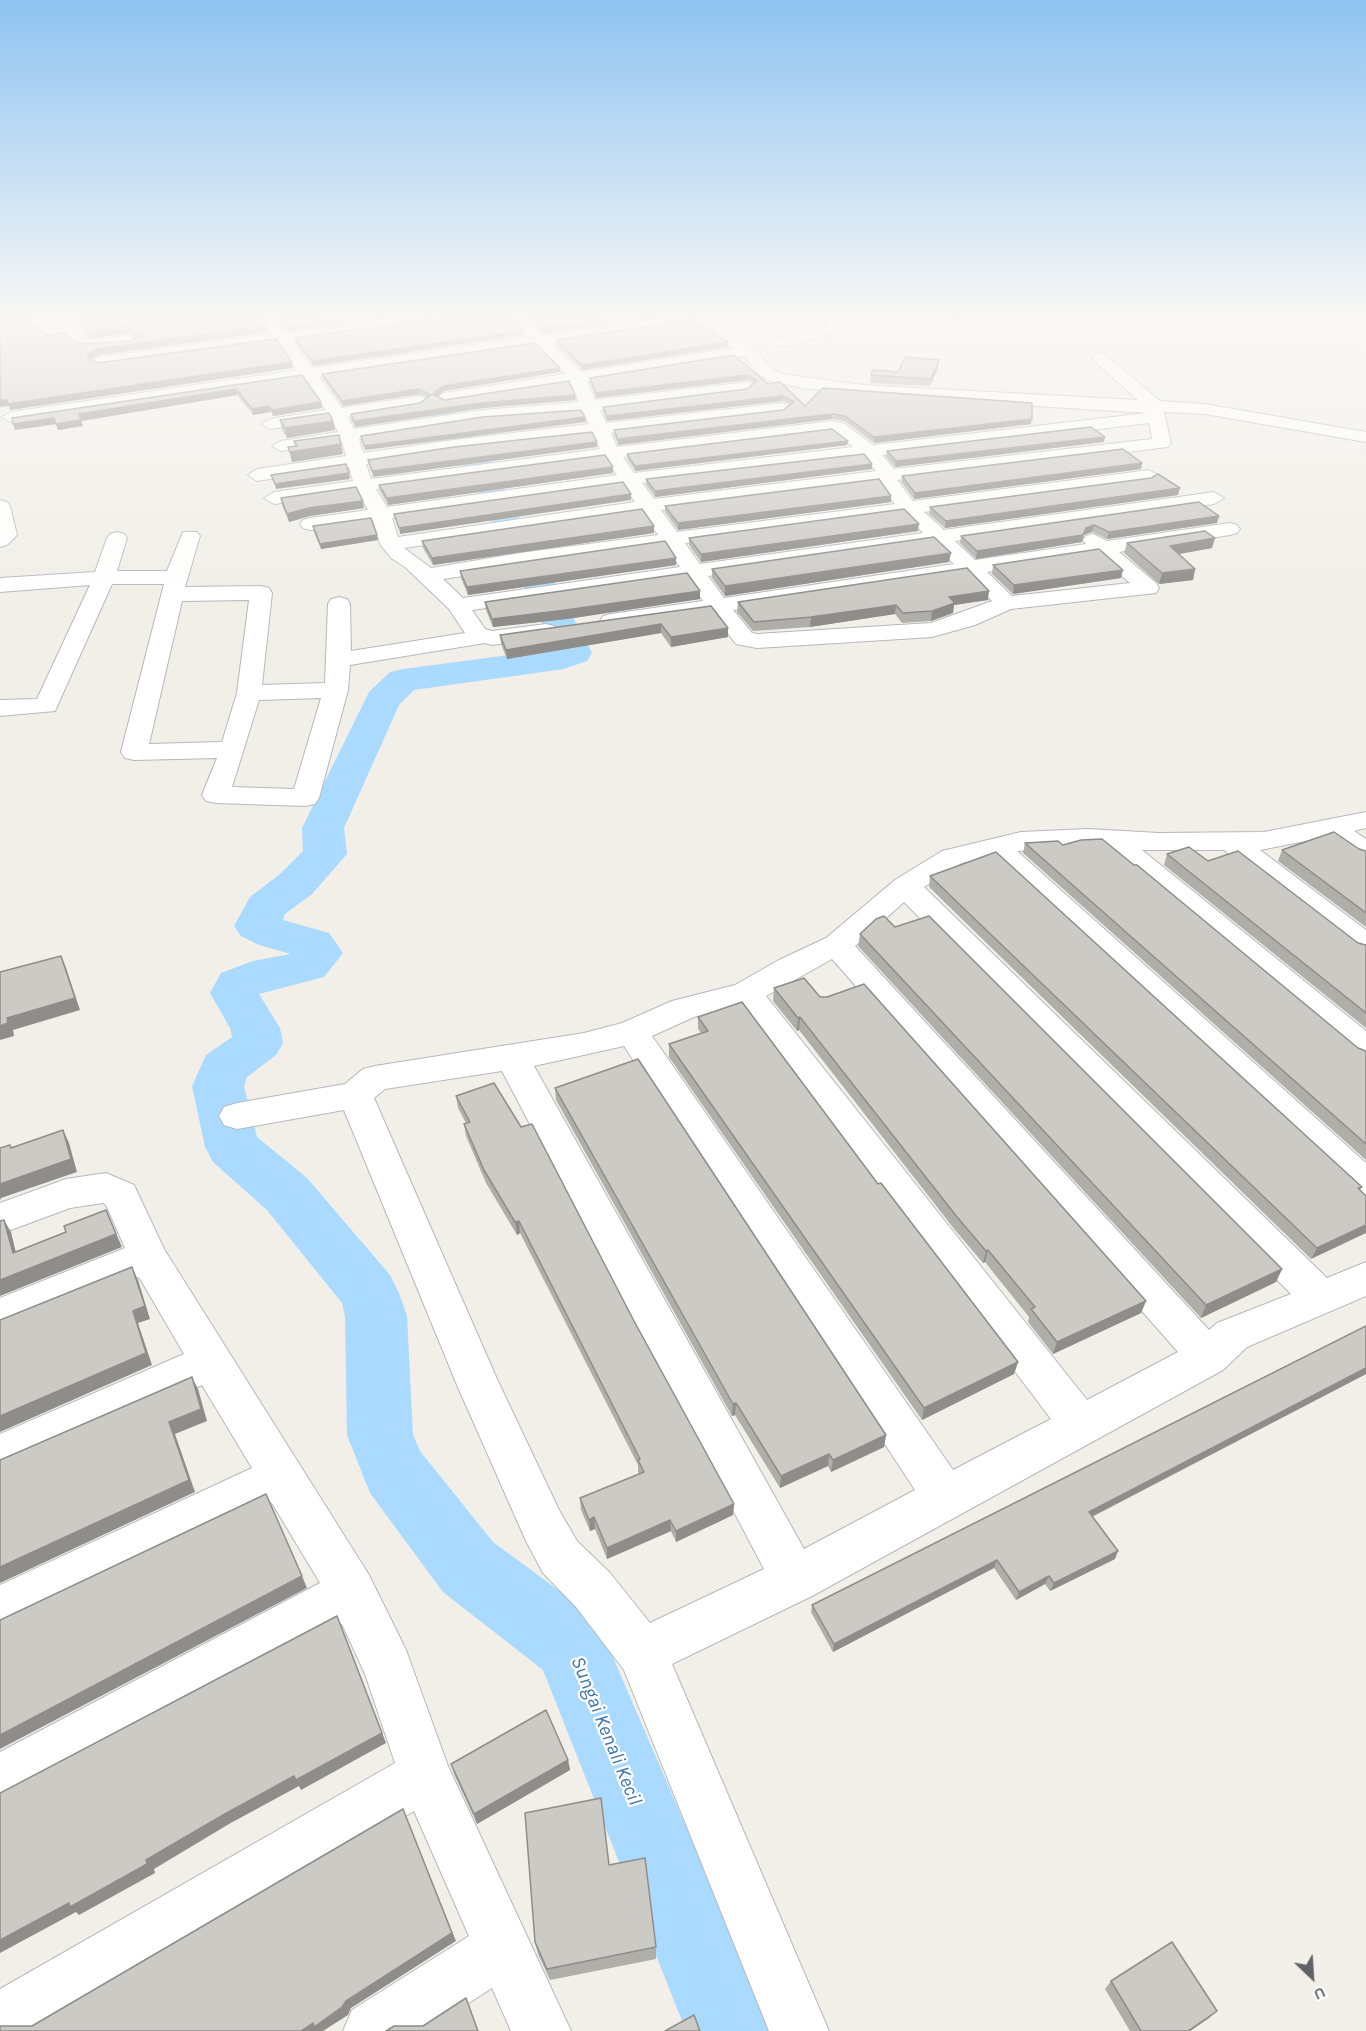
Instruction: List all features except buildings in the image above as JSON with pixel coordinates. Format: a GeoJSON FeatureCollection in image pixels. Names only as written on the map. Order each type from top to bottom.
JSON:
{"type":"FeatureCollection","features":[{"type":"Feature","properties":{"kind":"street"},"geometry":{"type":"LineString","coordinates":[[11,417],[62,410]]}},
{"type":"Feature","properties":{"kind":"street"},"geometry":{"type":"LineString","coordinates":[[334,410],[349,436],[363,484],[380,513],[390,544],[458,605],[477,634],[483,637]]}},
{"type":"Feature","properties":{"kind":"street"},"geometry":{"type":"LineString","coordinates":[[270,424],[359,410]]}},
{"type":"Feature","properties":{"kind":"street"},"geometry":{"type":"LineString","coordinates":[[280,446],[515,412],[557,410]]}},
{"type":"Feature","properties":{"kind":"street"},"geometry":{"type":"LineString","coordinates":[[593,410],[611,453],[744,639],[757,641],[878,608],[969,568],[1230,529]]}},
{"type":"Feature","properties":{"kind":"street"},"geometry":{"type":"LineString","coordinates":[[257,475],[463,444],[767,410]]}},
{"type":"Feature","properties":{"kind":"street"},"geometry":{"type":"LineString","coordinates":[[1138,410],[1186,410]]}},
{"type":"Feature","properties":{"kind":"street"},"geometry":{"type":"LineString","coordinates":[[1209,410],[1366,437]]}},
{"type":"Feature","properties":{"kind":"street"},"geometry":{"type":"LineString","coordinates":[[310,524],[630,479],[867,449],[981,438],[1155,411]]}},
{"type":"Feature","properties":{"kind":"street"},"geometry":{"type":"LineString","coordinates":[[390,544],[509,525],[777,489],[1160,443],[1163,439],[1155,411]]}},
{"type":"Feature","properties":{"kind":"street"},"geometry":{"type":"LineString","coordinates":[[274,498],[479,469],[832,426],[843,429],[867,449],[890,476]]}},
{"type":"Feature","properties":{"kind":"street"},"geometry":{"type":"LineString","coordinates":[[754,464],[878,608],[913,632],[946,627],[1008,603],[1148,588],[1066,517],[1041,489],[981,438]]}},
{"type":"Feature","properties":{"kind":"street"},"geometry":{"type":"LineString","coordinates":[[890,476],[887,481],[907,506],[1008,603]]}},
{"type":"Feature","properties":{"kind":"street"},"geometry":{"type":"LineString","coordinates":[[427,575],[672,538],[1149,476]]}},
{"type":"Feature","properties":{"kind":"street"},"geometry":{"type":"LineString","coordinates":[[458,605],[1066,517],[1214,498]]}},
{"type":"Feature","properties":{"kind":"street"},"geometry":{"type":"LineString","coordinates":[[0,506],[7,535],[0,541]]}},
{"type":"Feature","properties":{"kind":"street"},"geometry":{"type":"LineString","coordinates":[[190,536],[174,585],[134,752],[233,750]]}},
{"type":"Feature","properties":{"kind":"street"},"geometry":{"type":"LineString","coordinates":[[0,708],[46,706],[104,578],[117,538]]}},
{"type":"Feature","properties":{"kind":"street"},"geometry":{"type":"LineString","coordinates":[[4,581],[104,578],[261,592],[249,693],[233,750],[216,795],[305,798],[336,690],[339,660],[339,604]]}},
{"type":"Feature","properties":{"kind":"street"},"geometry":{"type":"LineString","coordinates":[[590,624],[717,604],[878,608]]}},
{"type":"Feature","properties":{"kind":"street"},"geometry":{"type":"LineString","coordinates":[[339,660],[483,637],[563,629]]}},
{"type":"Feature","properties":{"kind":"street"},"geometry":{"type":"LineString","coordinates":[[249,693],[336,690]]}},
{"type":"Feature","properties":{"kind":"street"},"geometry":{"type":"LineString","coordinates":[[237,1116],[355,1095],[375,1078],[512,1058],[632,1032],[684,1010],[746,993],[837,945],[905,886],[951,857],[1020,842],[1110,839],[1159,842],[1264,841],[1366,820]]}},
{"type":"Feature","properties":{"kind":"street"},"geometry":{"type":"LineString","coordinates":[[1332,828],[1366,852]]}},
{"type":"Feature","properties":{"kind":"street"},"geometry":{"type":"LineString","coordinates":[[1110,839],[1366,1049]]}},
{"type":"Feature","properties":{"kind":"street"},"geometry":{"type":"LineString","coordinates":[[1230,842],[1366,945]]}},
{"type":"Feature","properties":{"kind":"street"},"geometry":{"type":"LineString","coordinates":[[996,847],[1366,1185]]}},
{"type":"Feature","properties":{"kind":"street"},"geometry":{"type":"LineString","coordinates":[[905,886],[1322,1299]]}},
{"type":"Feature","properties":{"kind":"street"},"geometry":{"type":"LineString","coordinates":[[837,945],[1208,1357]]}},
{"type":"Feature","properties":{"kind":"street"},"geometry":{"type":"LineString","coordinates":[[746,993],[1081,1425]]}},
{"type":"Feature","properties":{"kind":"street"},"geometry":{"type":"LineString","coordinates":[[632,1032],[946,1498]]}},
{"type":"Feature","properties":{"kind":"street"},"geometry":{"type":"LineString","coordinates":[[512,1058],[795,1579]]}},
{"type":"Feature","properties":{"kind":"street"},"geometry":{"type":"LineString","coordinates":[[355,1095],[474,1375],[520,1472],[542,1526],[560,1557],[593,1590],[642,1653],[800,2031]]}},
{"type":"Feature","properties":{"kind":"street"},"geometry":{"type":"LineString","coordinates":[[0,1219],[66,1194],[106,1188],[121,1195],[148,1256],[280,1478],[352,1592],[387,1668],[425,1775],[541,2031]]}},
{"type":"Feature","properties":{"kind":"street"},"geometry":{"type":"LineString","coordinates":[[0,1316],[148,1256]]}},
{"type":"Feature","properties":{"kind":"street"},"geometry":{"type":"LineString","coordinates":[[642,1653],[795,1579],[1208,1357],[1232,1335],[1322,1299],[1366,1278]]}},
{"type":"Feature","properties":{"kind":"street"},"geometry":{"type":"LineString","coordinates":[[0,1455],[211,1362]]}},
{"type":"Feature","properties":{"kind":"street"},"geometry":{"type":"LineString","coordinates":[[0,1610],[280,1478]]}},
{"type":"Feature","properties":{"kind":"street"},"geometry":{"type":"LineString","coordinates":[[0,1781],[352,1592]]}},
{"type":"Feature","properties":{"kind":"street"},"geometry":{"type":"LineString","coordinates":[[0,2022],[425,1775]]}},
{"type":"Feature","properties":{"kind":"street"},"geometry":{"type":"LineString","coordinates":[[373,2031],[503,1947]]}},
{"type":"Feature","properties":{"kind":"waterway","name":"Sungai Kenali Kecil"},"geometry":{"type":"LineString","coordinates":[[440,410],[469,448],[574,653],[564,658],[525,665],[403,680],[382,700],[323,828],[325,854],[296,884],[266,907],[257,926],[275,935],[312,944],[319,953],[307,966],[253,977],[238,984],[234,993],[255,1028],[258,1043],[224,1068],[218,1086],[232,1147],[287,1194],[369,1293],[376,1316],[380,1435],[394,1471],[468,1567],[570,1644],[730,2031]]}}]}
